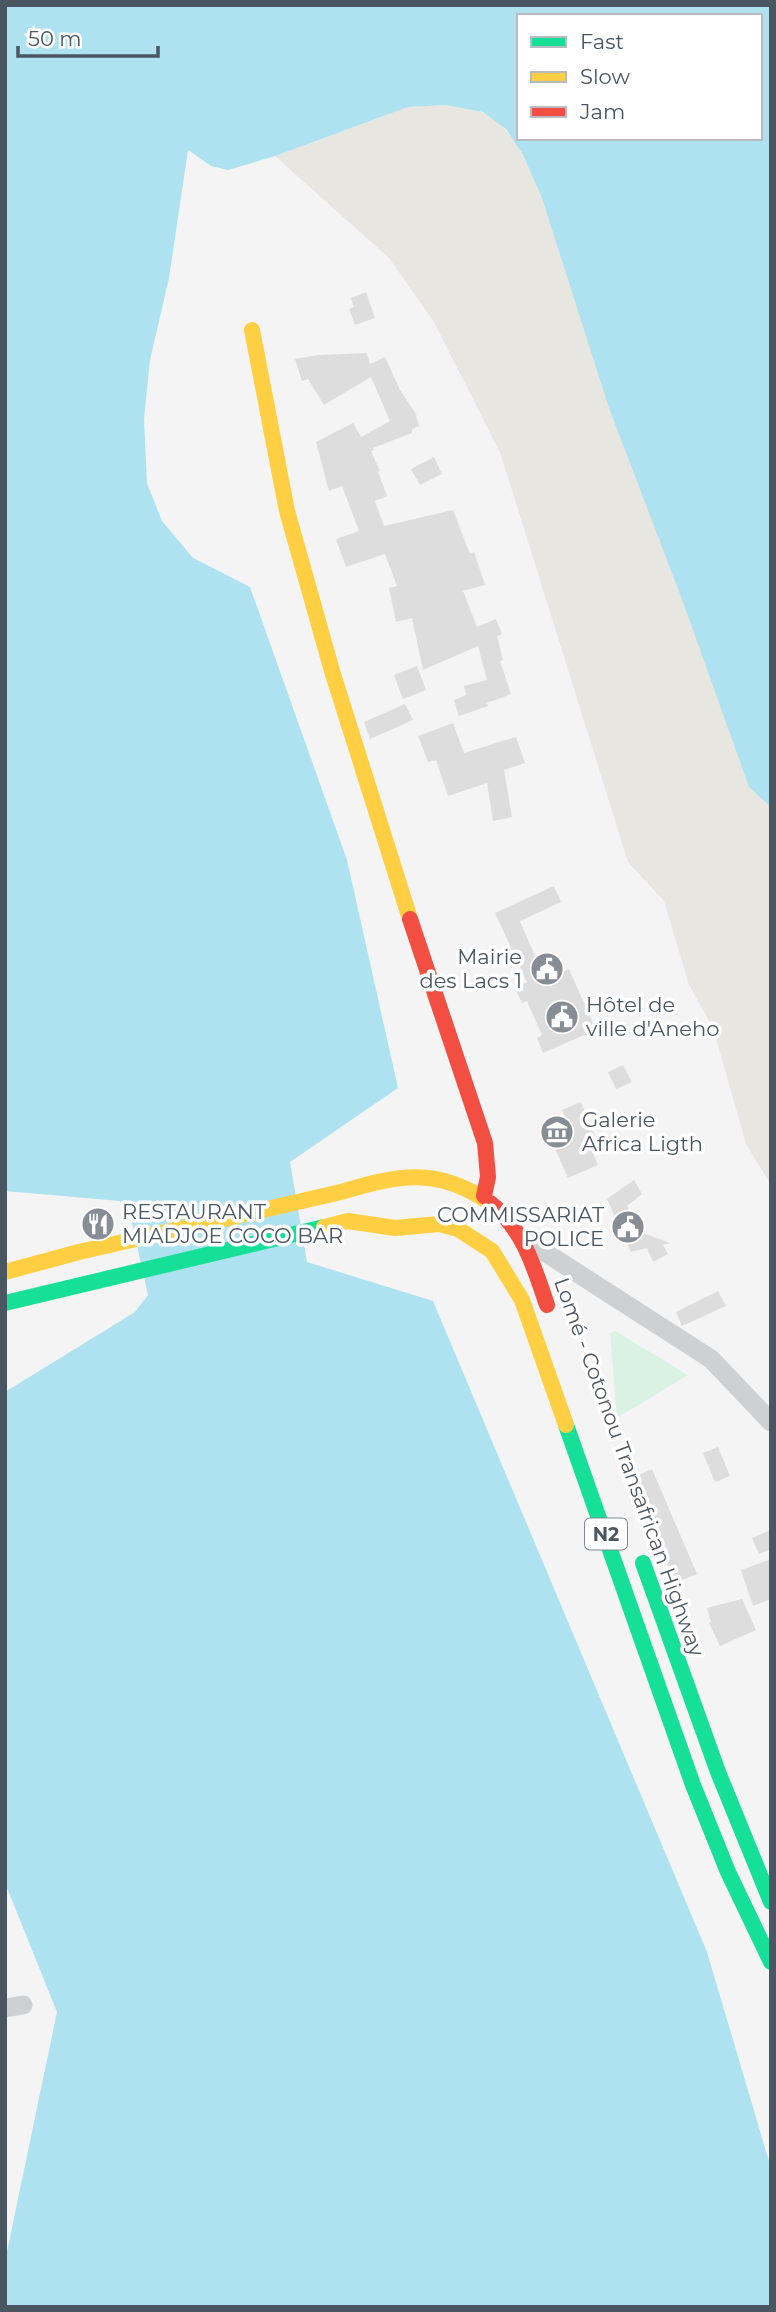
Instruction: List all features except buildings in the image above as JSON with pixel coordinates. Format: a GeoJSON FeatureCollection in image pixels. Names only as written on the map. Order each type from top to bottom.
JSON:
{"type":"FeatureCollection","features":[{"type":"Feature","properties":{"kind":"main road"},"geometry":{"type":"LineString","coordinates":[[252,330],[286,508],[325,646],[389,860],[485,1143],[488,1177],[484,1196]]}},
{"type":"Feature","properties":{"kind":"main road","name":"Lomé - Cotonou Transafrican Highway"},"geometry":{"type":"LineString","coordinates":[[5,1272],[79,1252],[341,1192],[383,1179],[416,1176],[440,1179],[484,1196],[504,1215],[520,1235],[555,1326]]}},
{"type":"Feature","properties":{"kind":"main road","name":"Lomé - Cotonou Transafrican Highway"},"geometry":{"type":"LineString","coordinates":[[5,1303],[348,1221],[395,1228],[439,1224],[458,1229],[492,1251],[507,1273],[527,1313],[694,1786],[728,1872],[771,1962]]}},
{"type":"Feature","properties":{"kind":"main road","name":"Lomé - Cotonou Transafrican Highway"},"geometry":{"type":"LineString","coordinates":[[637,1546],[718,1772],[771,1902]]}},
{"type":"Feature","properties":{"kind":"street"},"geometry":{"type":"LineString","coordinates":[[520,1235],[711,1359],[771,1422]]}},
{"type":"Feature","properties":{"kind":"green space"},"geometry":{"type":"Polygon","coordinates":[[[615,1331],[688,1375],[617,1418],[610,1333],[615,1331]]]}},
{"type":"Feature","properties":{"kind":"sand"},"geometry":{"type":"Polygon","coordinates":[[[446,105],[480,111],[495,120],[513,139],[532,174],[749,786],[771,807],[771,1185],[746,1144],[713,1028],[689,985],[664,901],[628,862],[501,455],[434,322],[389,258],[275,156],[408,107],[446,105]]]}},
{"type":"Feature","properties":{"kind":"water"},"geometry":{"type":"Polygon","coordinates":[[[5,5],[771,5],[771,807],[749,787],[683,602],[609,408],[542,198],[523,155],[506,129],[483,112],[446,105],[408,107],[275,156],[228,170],[211,166],[188,150],[169,278],[150,360],[144,419],[147,483],[162,521],[193,558],[250,587],[347,860],[398,1088],[290,1162],[307,1262],[433,1301],[707,1952],[771,2168],[771,2307],[5,2307],[5,2261],[57,2012],[5,1883],[5,1392],[135,1312],[148,1295],[131,1218],[120,1201],[5,1191],[5,5]]]}},
{"type":"Feature","properties":{"kind":"traffic: fast"},"geometry":{"type":"LineString","coordinates":[[5,1303],[324,1227]]}},
{"type":"Feature","properties":{"kind":"traffic: fast"},"geometry":{"type":"LineString","coordinates":[[566,1425],[693,1785],[728,1872],[771,1962]]}},
{"type":"Feature","properties":{"kind":"traffic: fast"},"geometry":{"type":"LineString","coordinates":[[643,1563],[718,1772],[771,1902]]}},
{"type":"Feature","properties":{"kind":"traffic: slow"},"geometry":{"type":"LineString","coordinates":[[252,330],[287,511],[332,671],[410,919]]}},
{"type":"Feature","properties":{"kind":"traffic: slow"},"geometry":{"type":"LineString","coordinates":[[5,1272],[79,1252],[399,1178],[417,1177],[452,1183],[490,1203]]}},
{"type":"Feature","properties":{"kind":"traffic: slow"},"geometry":{"type":"LineString","coordinates":[[324,1227],[348,1221],[395,1228],[439,1224],[458,1229],[492,1251],[522,1300],[566,1425]]}},
{"type":"Feature","properties":{"kind":"traffic: jam"},"geometry":{"type":"LineString","coordinates":[[410,919],[485,1143],[488,1177],[484,1196]]}},
{"type":"Feature","properties":{"kind":"traffic: jam"},"geometry":{"type":"LineString","coordinates":[[490,1203],[519,1236],[547,1305]]}},
{"type":"Feature","properties":{"kind":"place","name":"Mairie des Lacs 1"},"geometry":{"type":"Point","coordinates":[547,969]}},
{"type":"Feature","properties":{"kind":"place","name":"Hôtel de ville d'Aneho"},"geometry":{"type":"Point","coordinates":[562,1017]}},
{"type":"Feature","properties":{"kind":"place","name":"Galerie Africa Ligth"},"geometry":{"type":"Point","coordinates":[557,1132]}},
{"type":"Feature","properties":{"kind":"place","name":"RESTAURANT MIADJOE COCO BAR"},"geometry":{"type":"Point","coordinates":[98,1224]}},
{"type":"Feature","properties":{"kind":"place","name":"COMMISSARIAT POLICE"},"geometry":{"type":"Point","coordinates":[628,1227]}}]}
